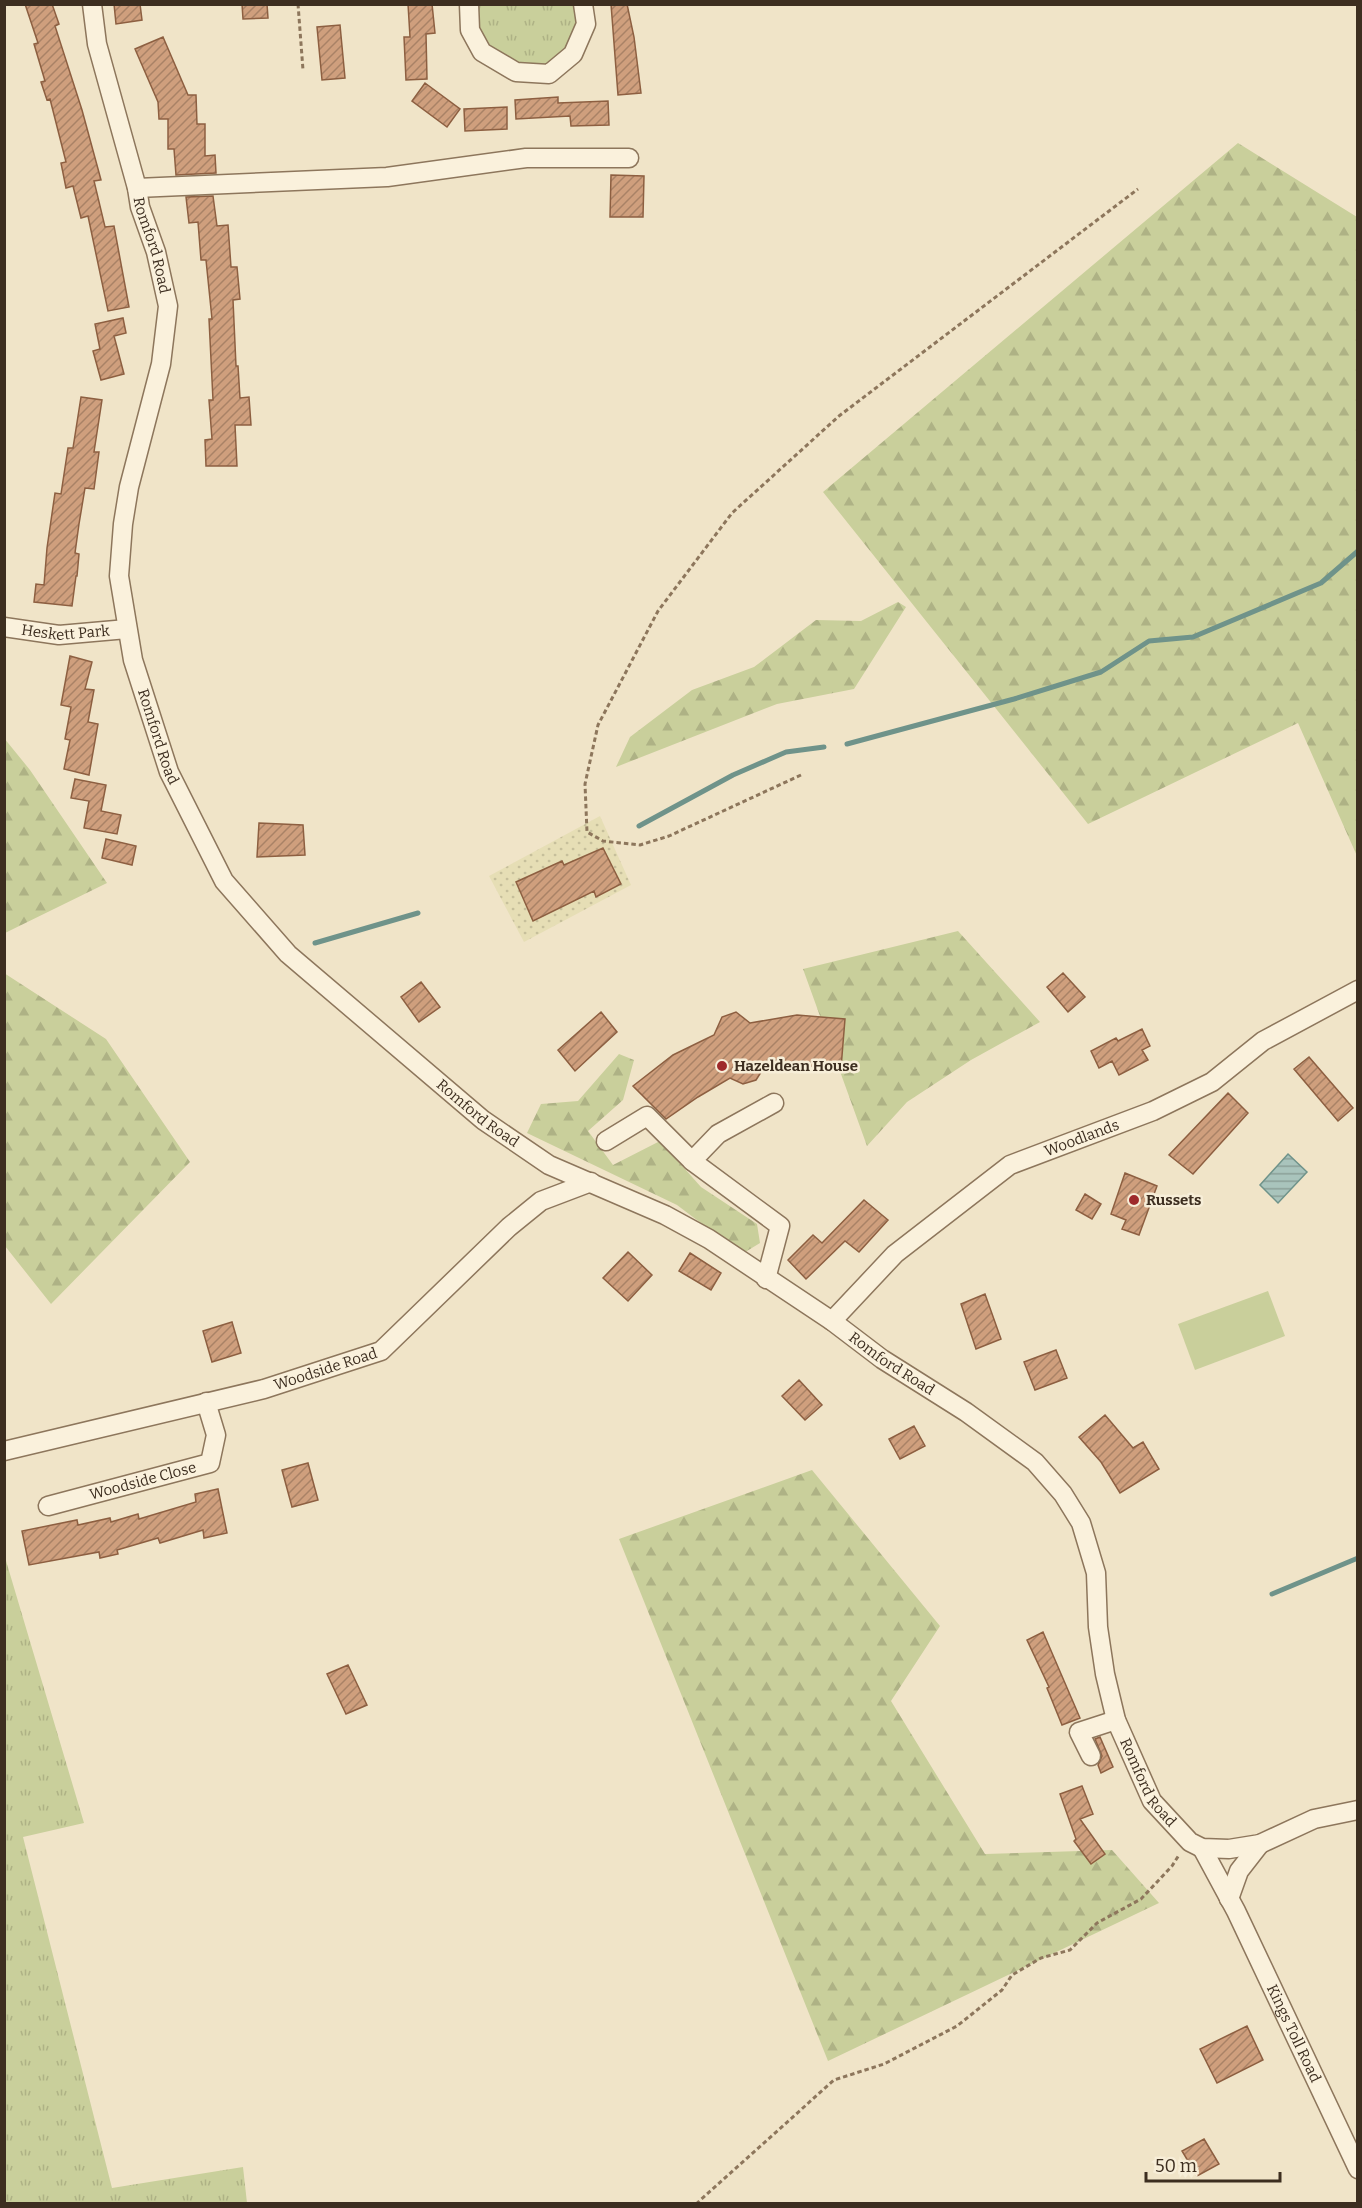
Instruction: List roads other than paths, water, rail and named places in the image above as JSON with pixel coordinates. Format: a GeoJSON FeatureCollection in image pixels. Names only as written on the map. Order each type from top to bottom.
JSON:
{"type":"FeatureCollection","features":[{"type":"Feature","properties":{"kind":"street","name":"Romford Road"},"geometry":{"type":"LineString","coordinates":[[92,4],[97,44],[137,188],[140,207],[156,252],[168,306],[161,364],[133,467],[123,524],[119,576],[133,660],[169,772],[224,881],[288,954],[483,1120],[549,1165],[665,1215],[709,1239],[832,1322],[882,1359],[966,1412],[1035,1462],[1063,1494],[1081,1523],[1096,1573],[1098,1627],[1105,1674],[1116,1720],[1152,1801],[1196,1845]]}},
{"type":"Feature","properties":{"kind":"street"},"geometry":{"type":"LineString","coordinates":[[469,4],[470,30],[482,52],[516,72],[549,74],[573,54],[586,24],[583,4]]}},
{"type":"Feature","properties":{"kind":"street"},"geometry":{"type":"LineString","coordinates":[[137,188],[387,177],[526,158],[629,158]]}},
{"type":"Feature","properties":{"kind":"street","name":"Heskett Park"},"geometry":{"type":"LineString","coordinates":[[4,627],[59,634],[127,629]]}},
{"type":"Feature","properties":{"kind":"street","name":"Woodlands"},"geometry":{"type":"LineString","coordinates":[[832,1322],[895,1254],[1010,1166],[1144,1115],[1212,1082],[1263,1041],[1358,990]]}},
{"type":"Feature","properties":{"kind":"street"},"geometry":{"type":"LineString","coordinates":[[692,1161],[718,1134],[774,1103]]}},
{"type":"Feature","properties":{"kind":"street"},"geometry":{"type":"LineString","coordinates":[[606,1141],[646,1116],[692,1161],[780,1226],[766,1279]]}},
{"type":"Feature","properties":{"kind":"street","name":"Woodside Road"},"geometry":{"type":"LineString","coordinates":[[4,1452],[264,1389],[381,1351],[517,1220],[541,1201],[591,1182]]}},
{"type":"Feature","properties":{"kind":"street","name":"Woodside Close"},"geometry":{"type":"LineString","coordinates":[[48,1506],[210,1463],[216,1435],[206,1402]]}},
{"type":"Feature","properties":{"kind":"street"},"geometry":{"type":"LineString","coordinates":[[1091,1756],[1079,1732],[1116,1720]]}},
{"type":"Feature","properties":{"kind":"street"},"geometry":{"type":"LineString","coordinates":[[1196,1845],[1229,1849],[1260,1844],[1314,1819],[1358,1810]]}},
{"type":"Feature","properties":{"kind":"street"},"geometry":{"type":"LineString","coordinates":[[1229,1899],[1239,1872],[1260,1844]]}},
{"type":"Feature","properties":{"kind":"street","name":"Kings Toll Road"},"geometry":{"type":"LineString","coordinates":[[1196,1845],[1229,1899],[1358,2169]]}},
{"type":"Feature","properties":{"kind":"water"},"geometry":{"type":"Polygon","coordinates":[[[1288,1154],[1307,1172],[1278,1203],[1260,1185],[1288,1154]]]}},
{"type":"Feature","properties":{"kind":"waterway"},"geometry":{"type":"LineString","coordinates":[[847,744],[1014,699],[1101,672],[1149,641],[1193,637],[1321,583],[1358,551]]}},
{"type":"Feature","properties":{"kind":"waterway"},"geometry":{"type":"LineString","coordinates":[[639,826],[733,775],[786,752],[824,747]]}},
{"type":"Feature","properties":{"kind":"waterway"},"geometry":{"type":"LineString","coordinates":[[315,943],[418,913]]}},
{"type":"Feature","properties":{"kind":"waterway"},"geometry":{"type":"LineString","coordinates":[[1272,1594],[1358,1558]]}},
{"type":"Feature","properties":{"kind":"place","name":"Hazeldean House"},"geometry":{"type":"Point","coordinates":[722,1066]}},
{"type":"Feature","properties":{"kind":"place","name":"Russets"},"geometry":{"type":"Point","coordinates":[1134,1200]}}]}
